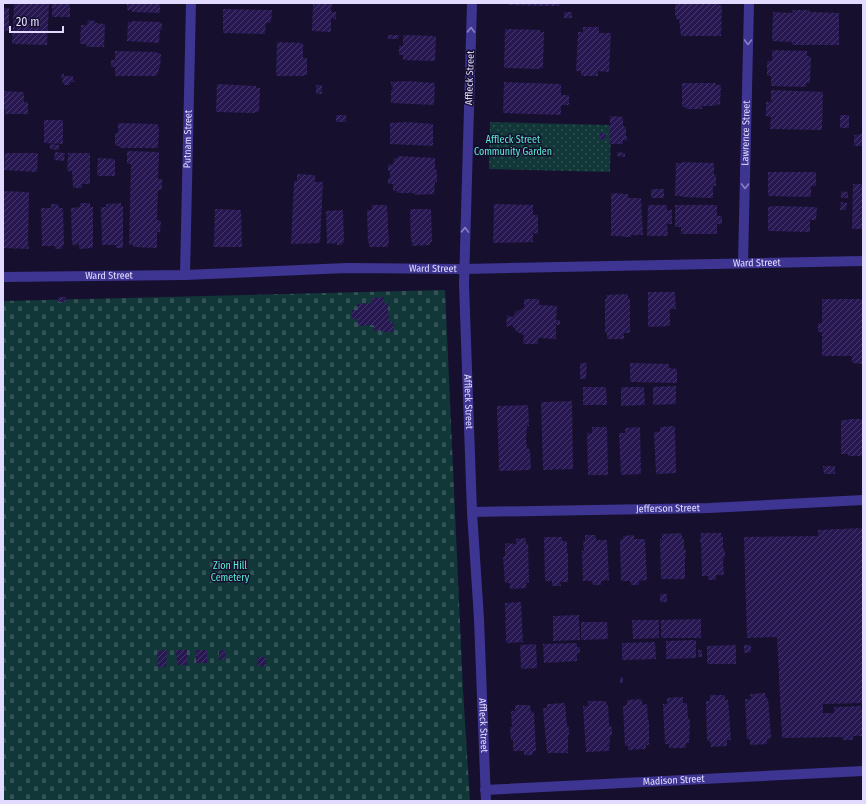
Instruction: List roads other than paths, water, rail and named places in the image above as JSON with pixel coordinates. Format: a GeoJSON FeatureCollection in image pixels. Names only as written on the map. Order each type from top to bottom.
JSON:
{"type":"FeatureCollection","features":[{"type":"Feature","properties":{"kind":"street","name":"Putnam Street"},"geometry":{"type":"LineString","coordinates":[[185,275],[191,3]]}},
{"type":"Feature","properties":{"kind":"street","name":"Affleck Street"},"geometry":{"type":"LineString","coordinates":[[472,3],[464,269],[472,512],[479,619],[486,801]]}},
{"type":"Feature","properties":{"kind":"street","name":"Lawrence Street"},"geometry":{"type":"LineString","coordinates":[[743,263],[749,3]]}},
{"type":"Feature","properties":{"kind":"street","name":"Ward Street"},"geometry":{"type":"LineString","coordinates":[[3,277],[185,275],[347,268],[464,269],[863,261]]}},
{"type":"Feature","properties":{"kind":"street","name":"Jefferson Street"},"geometry":{"type":"LineString","coordinates":[[472,512],[709,508],[863,500]]}},
{"type":"Feature","properties":{"kind":"street","name":"Madison Street"},"geometry":{"type":"LineString","coordinates":[[485,790],[863,771]]}},
{"type":"Feature","properties":{"kind":"park label","name":"Affleck Street Community Garden"},"geometry":{"type":"Point","coordinates":[513,146]}},
{"type":"Feature","properties":{"kind":"park label","name":"Zion Hill Cemetery"},"geometry":{"type":"Point","coordinates":[230,572]}}]}
